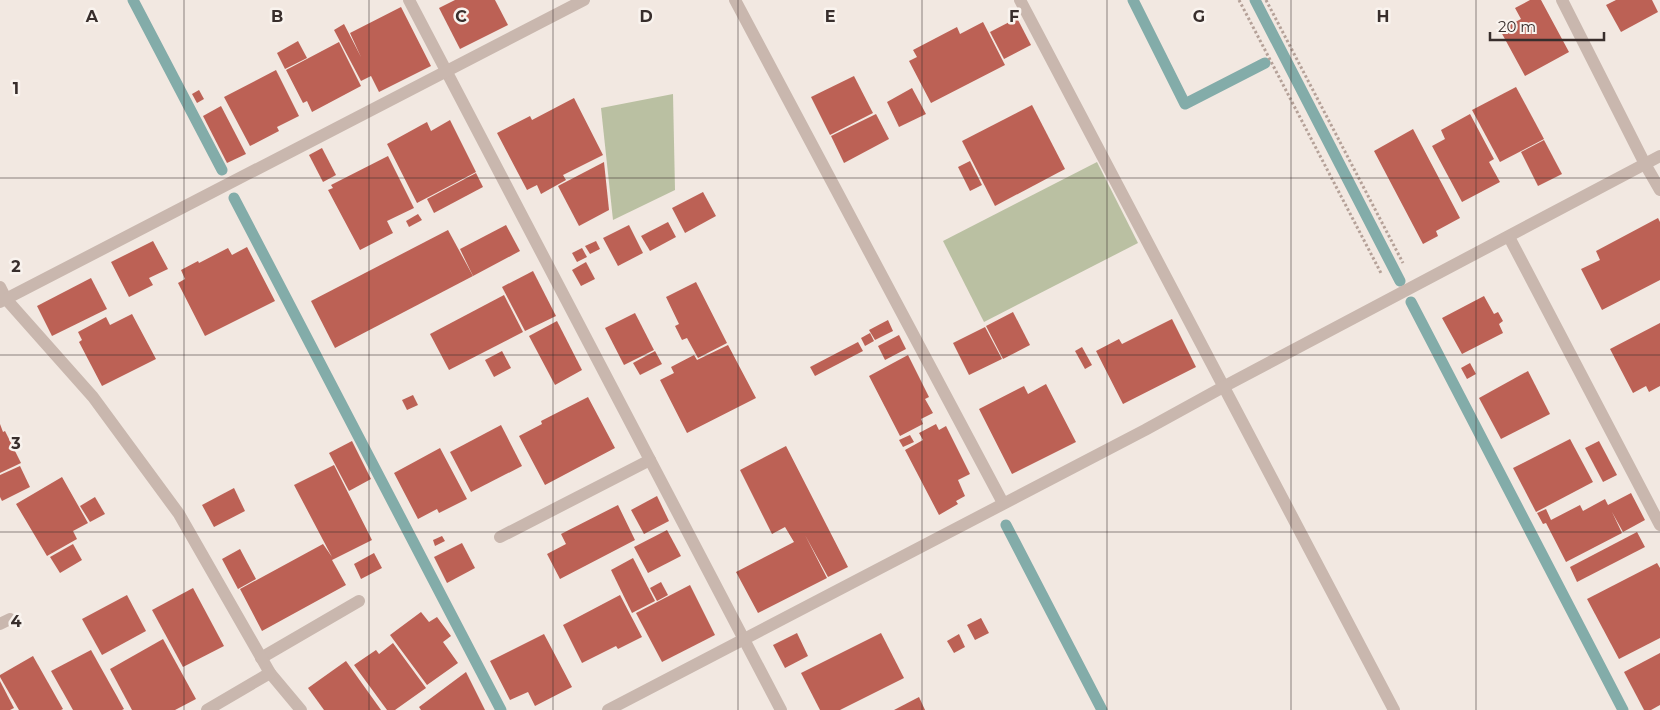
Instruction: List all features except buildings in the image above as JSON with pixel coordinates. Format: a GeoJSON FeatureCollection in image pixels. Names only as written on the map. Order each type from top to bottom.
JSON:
{"type":"FeatureCollection","features":[{"type":"Feature","properties":{"kind":"street"},"geometry":{"type":"LineString","coordinates":[[409,0],[781,710]]}},
{"type":"Feature","properties":{"kind":"street"},"geometry":{"type":"LineString","coordinates":[[302,710],[270,673],[179,514],[92,397],[2,296],[584,0]]}},
{"type":"Feature","properties":{"kind":"street"},"geometry":{"type":"LineString","coordinates":[[735,0],[1003,503]]}},
{"type":"Feature","properties":{"kind":"street"},"geometry":{"type":"LineString","coordinates":[[1020,0],[1394,710]]}},
{"type":"Feature","properties":{"kind":"street"},"geometry":{"type":"LineString","coordinates":[[1562,0],[1660,190]]}},
{"type":"Feature","properties":{"kind":"street"},"geometry":{"type":"LineString","coordinates":[[608,710],[1145,430],[1660,156]]}},
{"type":"Feature","properties":{"kind":"street"},"geometry":{"type":"LineString","coordinates":[[1509,236],[1660,526]]}},
{"type":"Feature","properties":{"kind":"street"},"geometry":{"type":"LineString","coordinates":[[500,537],[650,460]]}},
{"type":"Feature","properties":{"kind":"street"},"geometry":{"type":"LineString","coordinates":[[261,658],[359,601]]}},
{"type":"Feature","properties":{"kind":"street"},"geometry":{"type":"LineString","coordinates":[[207,710],[270,673]]}},
{"type":"Feature","properties":{"kind":"path"},"geometry":{"type":"LineString","coordinates":[[1239,0],[1393,298]]}},
{"type":"Feature","properties":{"kind":"path"},"geometry":{"type":"LineString","coordinates":[[1266,0],[1415,286]]}},
{"type":"Feature","properties":{"kind":"green space"},"geometry":{"type":"Polygon","coordinates":[[[673,94],[675,190],[613,220],[601,108],[673,94]]]}},
{"type":"Feature","properties":{"kind":"green space"},"geometry":{"type":"Polygon","coordinates":[[[1097,162],[1138,243],[984,322],[943,241],[1097,162]]]}},
{"type":"Feature","properties":{"kind":"waterway"},"geometry":{"type":"LineString","coordinates":[[133,0],[222,170]]}},
{"type":"Feature","properties":{"kind":"waterway"},"geometry":{"type":"LineString","coordinates":[[1133,0],[1185,104],[1265,63]]}},
{"type":"Feature","properties":{"kind":"waterway"},"geometry":{"type":"LineString","coordinates":[[1255,0],[1400,281]]}},
{"type":"Feature","properties":{"kind":"waterway"},"geometry":{"type":"LineString","coordinates":[[234,198],[501,710]]}},
{"type":"Feature","properties":{"kind":"waterway"},"geometry":{"type":"LineString","coordinates":[[1411,302],[1623,710]]}},
{"type":"Feature","properties":{"kind":"waterway"},"geometry":{"type":"LineString","coordinates":[[1006,525],[1102,710]]}}]}
